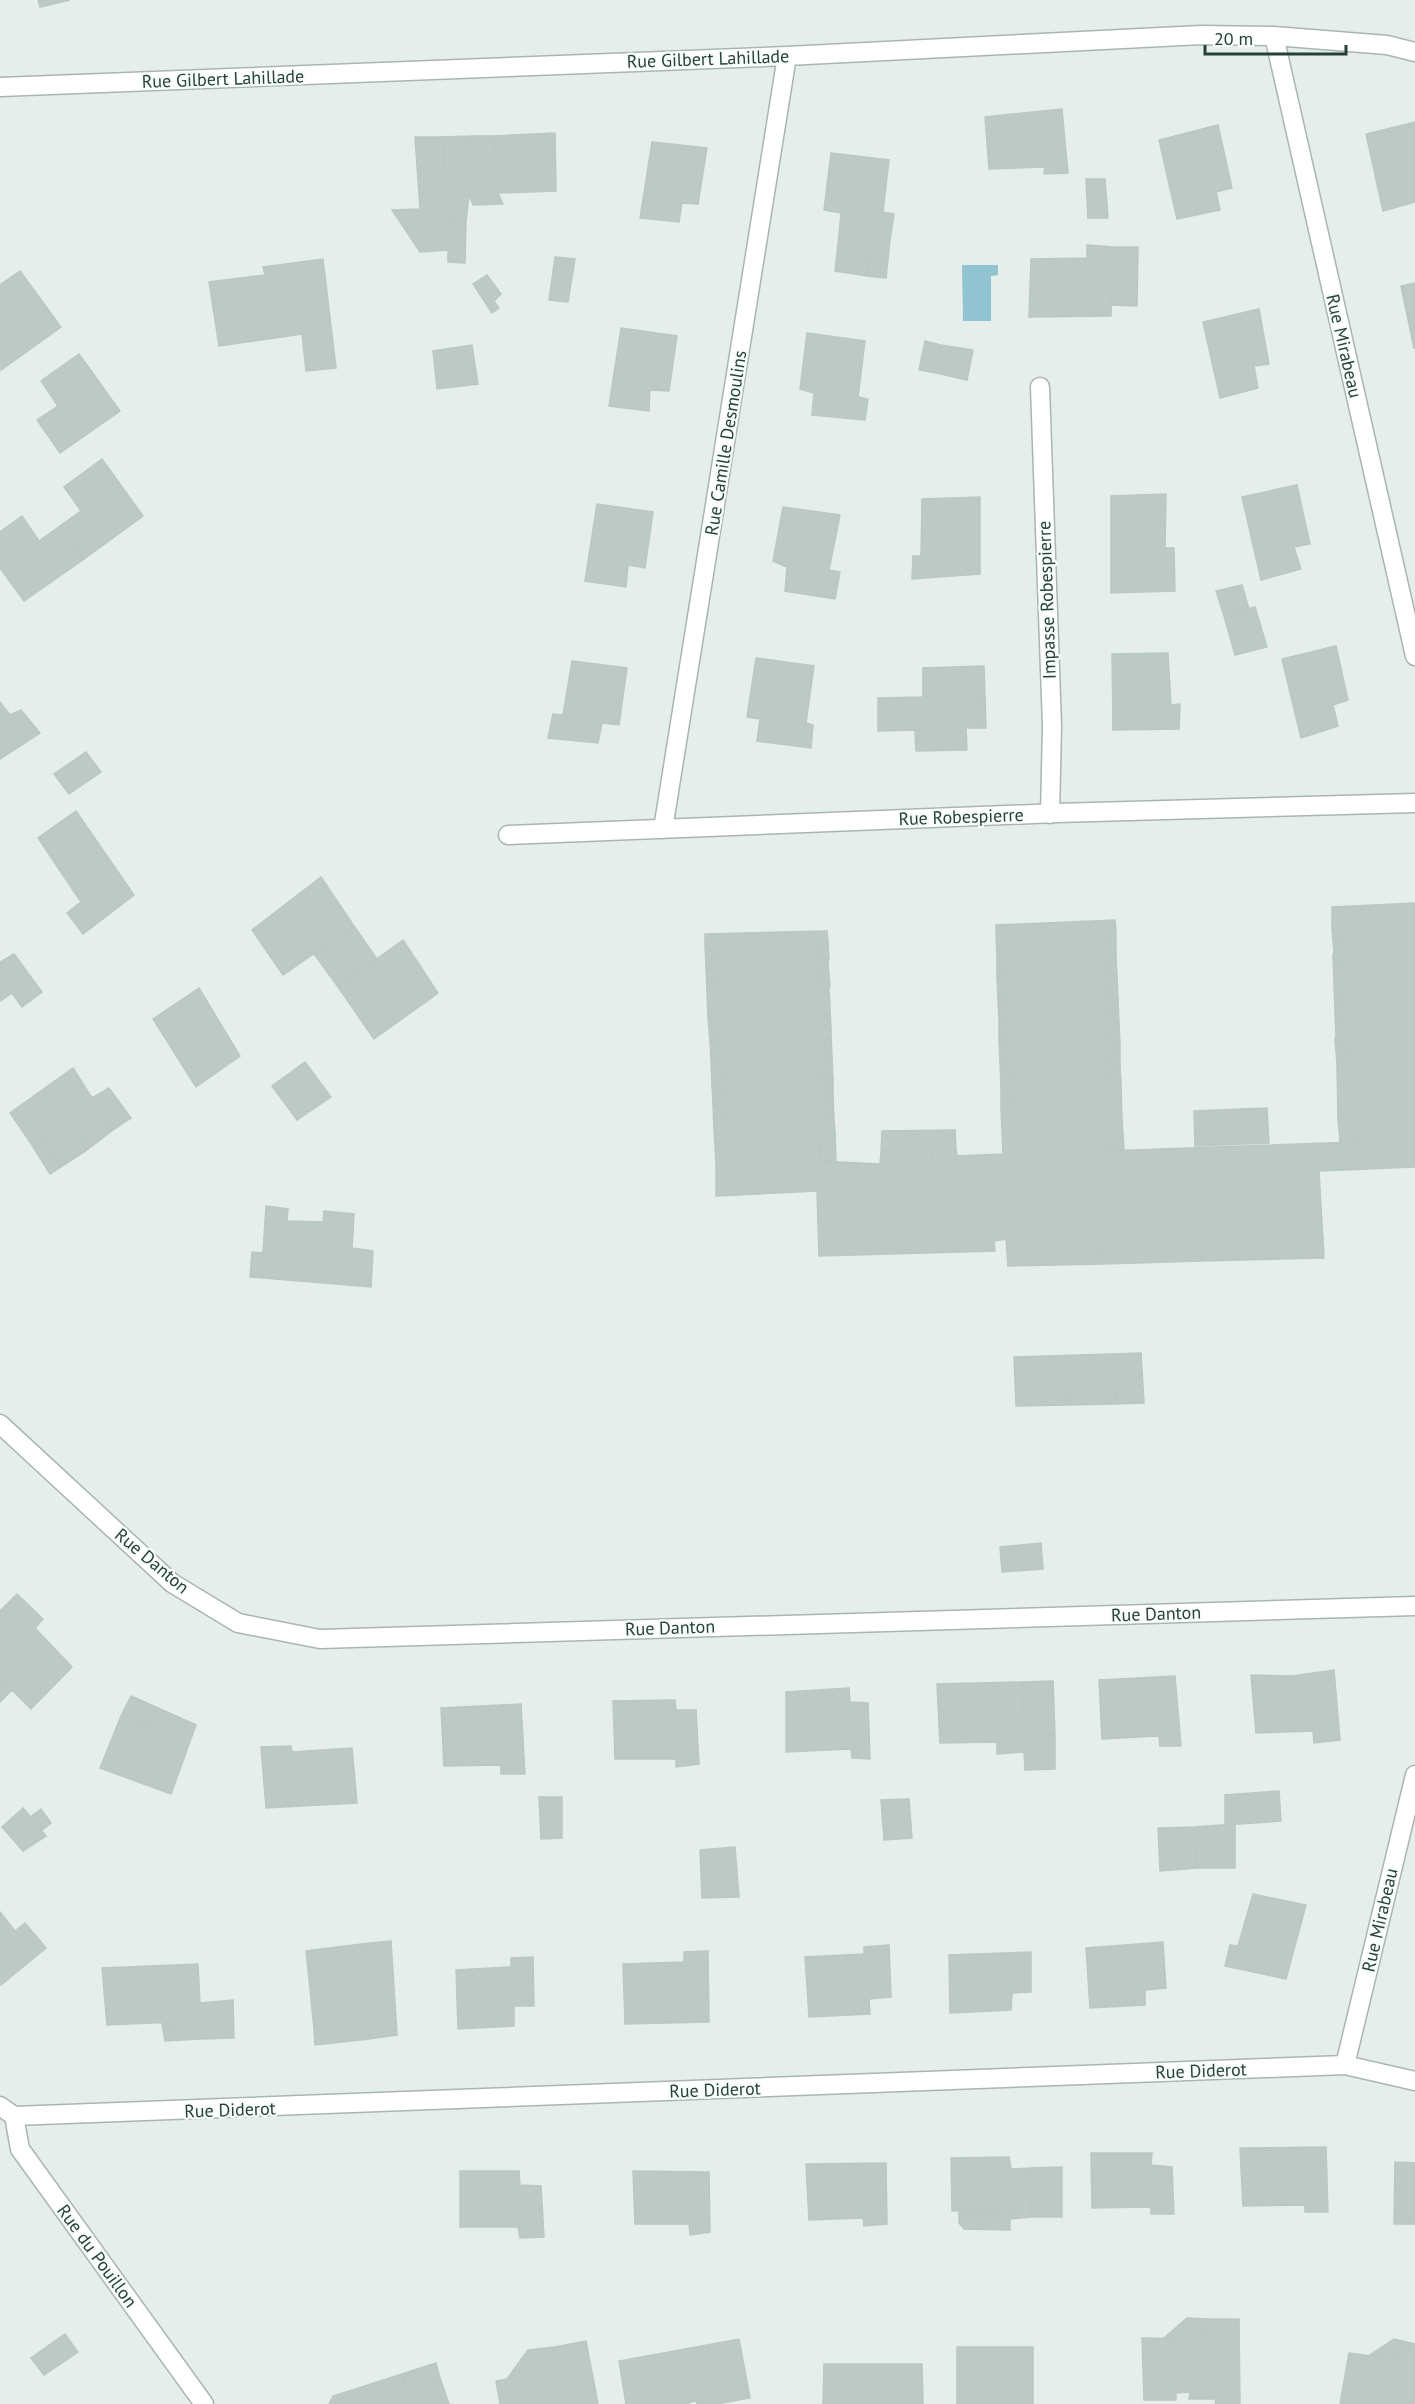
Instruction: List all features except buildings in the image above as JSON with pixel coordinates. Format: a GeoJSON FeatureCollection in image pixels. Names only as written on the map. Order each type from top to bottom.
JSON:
{"type":"FeatureCollection","features":[{"type":"Feature","properties":{"kind":"street","name":"Rue Gilbert Lahillade"},"geometry":{"type":"LineString","coordinates":[[0,87],[787,56],[1167,36],[1274,36],[1387,45],[1415,52]]}},
{"type":"Feature","properties":{"kind":"street","name":"Rue Mirabeau"},"geometry":{"type":"LineString","coordinates":[[1274,36],[1415,656]]}},
{"type":"Feature","properties":{"kind":"street","name":"Rue Camille Desmoulins"},"geometry":{"type":"LineString","coordinates":[[663,829],[787,56]]}},
{"type":"Feature","properties":{"kind":"street","name":"Impasse Robespierre"},"geometry":{"type":"LineString","coordinates":[[1040,387],[1052,726],[1050,814]]}},
{"type":"Feature","properties":{"kind":"street","name":"Rue Robespierre"},"geometry":{"type":"LineString","coordinates":[[508,835],[1050,814],[1415,803]]}},
{"type":"Feature","properties":{"kind":"street","name":"Rue Danton"},"geometry":{"type":"LineString","coordinates":[[0,1424],[172,1583],[238,1623],[320,1639],[1415,1606]]}},
{"type":"Feature","properties":{"kind":"street","name":"Rue Mirabeau"},"geometry":{"type":"LineString","coordinates":[[1345,2065],[1415,1775]]}},
{"type":"Feature","properties":{"kind":"street","name":"Rue Diderot"},"geometry":{"type":"LineString","coordinates":[[7,2111],[1345,2065],[1415,2081]]}},
{"type":"Feature","properties":{"kind":"street","name":"Rue du Pouillon"},"geometry":{"type":"LineString","coordinates":[[7,2111],[20,2148],[204,2404]]}},
{"type":"Feature","properties":{"kind":"water"},"geometry":{"type":"Polygon","coordinates":[[[962,265],[998,265],[998,275],[991,276],[991,321],[963,321],[962,265]]]}}]}
